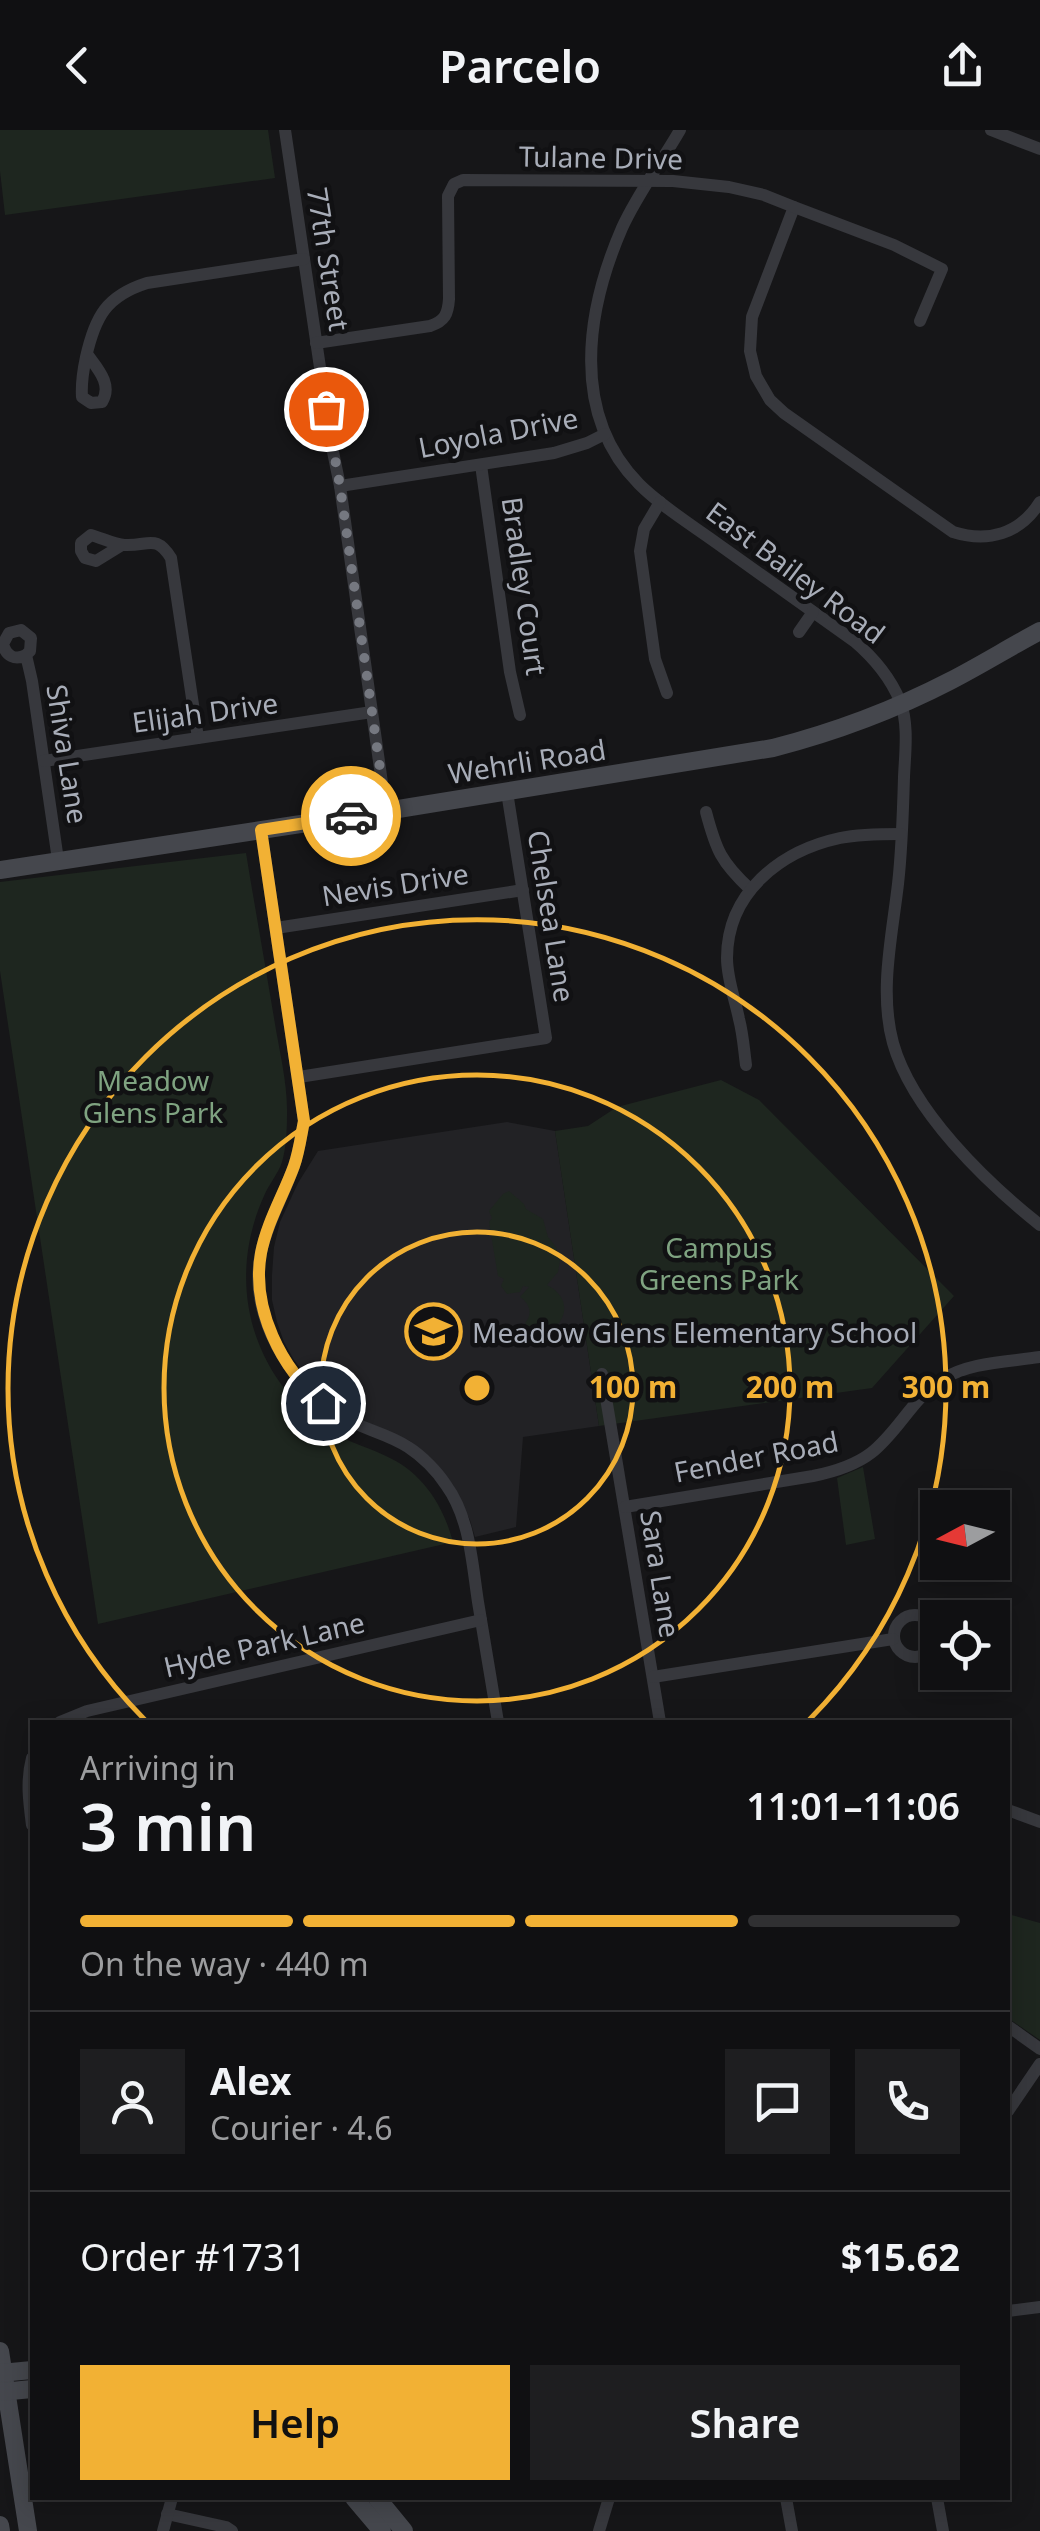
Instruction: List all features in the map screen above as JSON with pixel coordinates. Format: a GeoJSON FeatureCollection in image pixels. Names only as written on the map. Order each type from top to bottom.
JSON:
{"type":"FeatureCollection","features":[{"type":"Feature","properties":{"kind":"street","name":"77th Street"},"geometry":{"type":"LineString","coordinates":[[284,130],[386,811]]}},
{"type":"Feature","properties":{"kind":"street","name":"East Bailey Road"},"geometry":{"type":"LineString","coordinates":[[680,130],[630,212],[612,255],[595,316],[590,373],[597,414],[627,471],[644,490],[854,641],[877,662],[901,704],[906,741],[902,834],[886,995],[896,1052],[914,1090],[968,1160],[1040,1225]]}},
{"type":"Feature","properties":{"kind":"street"},"geometry":{"type":"LineString","coordinates":[[991,130],[1040,149]]}},
{"type":"Feature","properties":{"kind":"street","name":"Tulane Drive"},"geometry":{"type":"LineString","coordinates":[[316,343],[430,326],[444,319],[449,299],[448,196],[460,181],[688,182],[764,195],[894,245],[942,269],[920,322]]}},
{"type":"Feature","properties":{"kind":"street"},"geometry":{"type":"LineString","coordinates":[[794,207],[750,331],[752,365],[770,400],[952,532],[988,538],[1007,532],[1024,522],[1040,502]]}},
{"type":"Feature","properties":{"kind":"street"},"geometry":{"type":"LineString","coordinates":[[87,354],[97,320],[115,298],[132,288],[304,260]]}},
{"type":"Feature","properties":{"kind":"street","name":"Loyola Drive"},"geometry":{"type":"LineString","coordinates":[[340,486],[564,450],[605,434]]}},
{"type":"Feature","properties":{"kind":"street","name":"Bradley Court"},"geometry":{"type":"LineString","coordinates":[[482,465],[510,672],[520,715]]}},
{"type":"Feature","properties":{"kind":"street"},"geometry":{"type":"LineString","coordinates":[[660,502],[644,528],[640,551],[655,659],[667,693]]}},
{"type":"Feature","properties":{"kind":"street"},"geometry":{"type":"LineString","coordinates":[[122,546],[151,542],[163,546],[171,558],[198,738]]}},
{"type":"Feature","properties":{"kind":"street"},"geometry":{"type":"LineString","coordinates":[[799,632],[814,612]]}},
{"type":"Feature","properties":{"kind":"street","name":"Wehrli Road"},"geometry":{"type":"LineString","coordinates":[[0,870],[773,748],[901,704],[1040,631]]}},
{"type":"Feature","properties":{"kind":"street","name":"Shiva Lane"},"geometry":{"type":"LineString","coordinates":[[26,655],[58,860]]}},
{"type":"Feature","properties":{"kind":"street","name":"Elijah Drive"},"geometry":{"type":"LineString","coordinates":[[44,761],[372,712]]}},
{"type":"Feature","properties":{"kind":"street","name":"Chelsea Lane"},"geometry":{"type":"LineString","coordinates":[[299,1077],[546,1038],[508,792]]}},
{"type":"Feature","properties":{"kind":"street"},"geometry":{"type":"LineString","coordinates":[[706,812],[719,854],[750,889]]}},
{"type":"Feature","properties":{"kind":"street"},"geometry":{"type":"LineString","coordinates":[[261,830],[304,1121],[300,1146],[260,1256],[265,1315],[277,1347],[316,1397],[350,1421],[408,1447],[454,1497],[466,1528],[498,1720]]}},
{"type":"Feature","properties":{"kind":"street"},"geometry":{"type":"LineString","coordinates":[[746,1065],[727,961],[731,926],[750,889],[780,862],[816,845],[851,836],[902,834]]}},
{"type":"Feature","properties":{"kind":"street","name":"Nevis Drive"},"geometry":{"type":"LineString","coordinates":[[276,928],[522,890]]}},
{"type":"Feature","properties":{"kind":"street","name":"Fender Road"},"geometry":{"type":"LineString","coordinates":[[625,1506],[813,1476],[841,1468],[874,1451],[923,1394],[948,1376],[1040,1357]]}},
{"type":"Feature","properties":{"kind":"street","name":"Sara Lane"},"geometry":{"type":"LineString","coordinates":[[602,1374],[660,1720]]}},
{"type":"Feature","properties":{"kind":"street","name":"Hyde Park Lane"},"geometry":{"type":"LineString","coordinates":[[65,1720],[87,1711],[481,1620]]}},
{"type":"Feature","properties":{"kind":"street"},"geometry":{"type":"LineString","coordinates":[[653,1677],[893,1639]]}},
{"type":"Feature","properties":{"kind":"street"},"geometry":{"type":"LineString","coordinates":[[30,1768],[30,1810]]}},
{"type":"Feature","properties":{"kind":"street"},"geometry":{"type":"LineString","coordinates":[[1010,1811],[1040,1822]]}},
{"type":"Feature","properties":{"kind":"street"},"geometry":{"type":"LineString","coordinates":[[1010,2027],[1040,2049]]}},
{"type":"Feature","properties":{"kind":"street"},"geometry":{"type":"LineString","coordinates":[[1010,2108],[1040,2064]]}},
{"type":"Feature","properties":{"kind":"street"},"geometry":{"type":"LineString","coordinates":[[1010,2311],[1040,2307]]}},
{"type":"Feature","properties":{"kind":"street"},"geometry":{"type":"LineString","coordinates":[[0,2351],[28,2531]]}},
{"type":"Feature","properties":{"kind":"street"},"geometry":{"type":"LineString","coordinates":[[2,2383],[30,2371]]}},
{"type":"Feature","properties":{"kind":"street"},"geometry":{"type":"LineString","coordinates":[[2,2383],[30,2390]]}},
{"type":"Feature","properties":{"kind":"street"},"geometry":{"type":"LineString","coordinates":[[163,2531],[171,2500]]}},
{"type":"Feature","properties":{"kind":"street"},"geometry":{"type":"LineString","coordinates":[[356,2500],[382,2531]]}},
{"type":"Feature","properties":{"kind":"street"},"geometry":{"type":"LineString","coordinates":[[379,2500],[404,2531]]}},
{"type":"Feature","properties":{"kind":"street"},"geometry":{"type":"LineString","coordinates":[[599,2531],[608,2500]]}},
{"type":"Feature","properties":{"kind":"street"},"geometry":{"type":"LineString","coordinates":[[786,2500],[792,2531]]}},
{"type":"Feature","properties":{"kind":"street"},"geometry":{"type":"LineString","coordinates":[[938,2500],[943,2531]]}},
{"type":"Feature","properties":{"kind":"street"},"geometry":{"type":"LineString","coordinates":[[167,2514],[232,2531]]}},
{"type":"Feature","properties":{"kind":"shaded area","name":"Meadow Glens Elementary School"},"geometry":{"type":"Polygon","coordinates":[[[507,1122],[555,1131],[599,1426],[523,1437],[516,1527],[475,1537],[453,1485],[430,1457],[410,1441],[360,1419],[329,1398],[294,1360],[284,1342],[272,1300],[274,1247],[280,1222],[318,1151],[507,1122]]]}},
{"type":"Feature","properties":{"kind":"green space"},"geometry":{"type":"Polygon","coordinates":[[[0,130],[268,130],[275,178],[5,215],[0,130]]]}},
{"type":"Feature","properties":{"kind":"green space","name":"Meadow Glens Park"},"geometry":{"type":"Polygon","coordinates":[[[246,853],[287,1104],[282,1162],[257,1213],[248,1248],[246,1283],[256,1336],[276,1377],[306,1412],[337,1435],[384,1455],[414,1474],[438,1505],[453,1542],[98,1624],[0,971],[0,882],[246,853]]]}},
{"type":"Feature","properties":{"kind":"green space","name":"Campus Greens Park"},"geometry":{"type":"Polygon","coordinates":[[[721,1080],[759,1100],[954,1296],[872,1388],[599,1426],[555,1131],[588,1126],[617,1107],[721,1080]]]}},
{"type":"Feature","properties":{"kind":"green space"},"geometry":{"type":"Polygon","coordinates":[[[509,1191],[526,1209],[543,1219],[560,1260],[558,1272],[547,1285],[558,1293],[564,1312],[554,1327],[545,1331],[525,1323],[529,1309],[520,1297],[529,1287],[507,1294],[501,1286],[504,1279],[498,1276],[489,1211],[509,1191]]]}},
{"type":"Feature","properties":{"kind":"green space"},"geometry":{"type":"Polygon","coordinates":[[[863,1467],[875,1539],[846,1545],[837,1478],[863,1467]]]}},
{"type":"Feature","properties":{"kind":"green space"},"geometry":{"type":"Polygon","coordinates":[[[1010,1915],[1040,1923],[1040,2040],[1010,2019],[1010,1915]]]}},
{"type":"Feature","properties":{"kind":"way so far"},"geometry":{"type":"LineString","coordinates":[[326,409],[386,811],[351,816]]}},
{"type":"Feature","properties":{"kind":"place","name":"Meadow Glens Elementary School"},"geometry":{"type":"Point","coordinates":[433,1332]}},
{"type":"Feature","properties":{"kind":"route"},"geometry":{"type":"LineString","coordinates":[[323,1403],[293,1372],[277,1347],[260,1288],[260,1256],[274,1210],[295,1163],[304,1121],[261,830],[351,816]]}}]}
